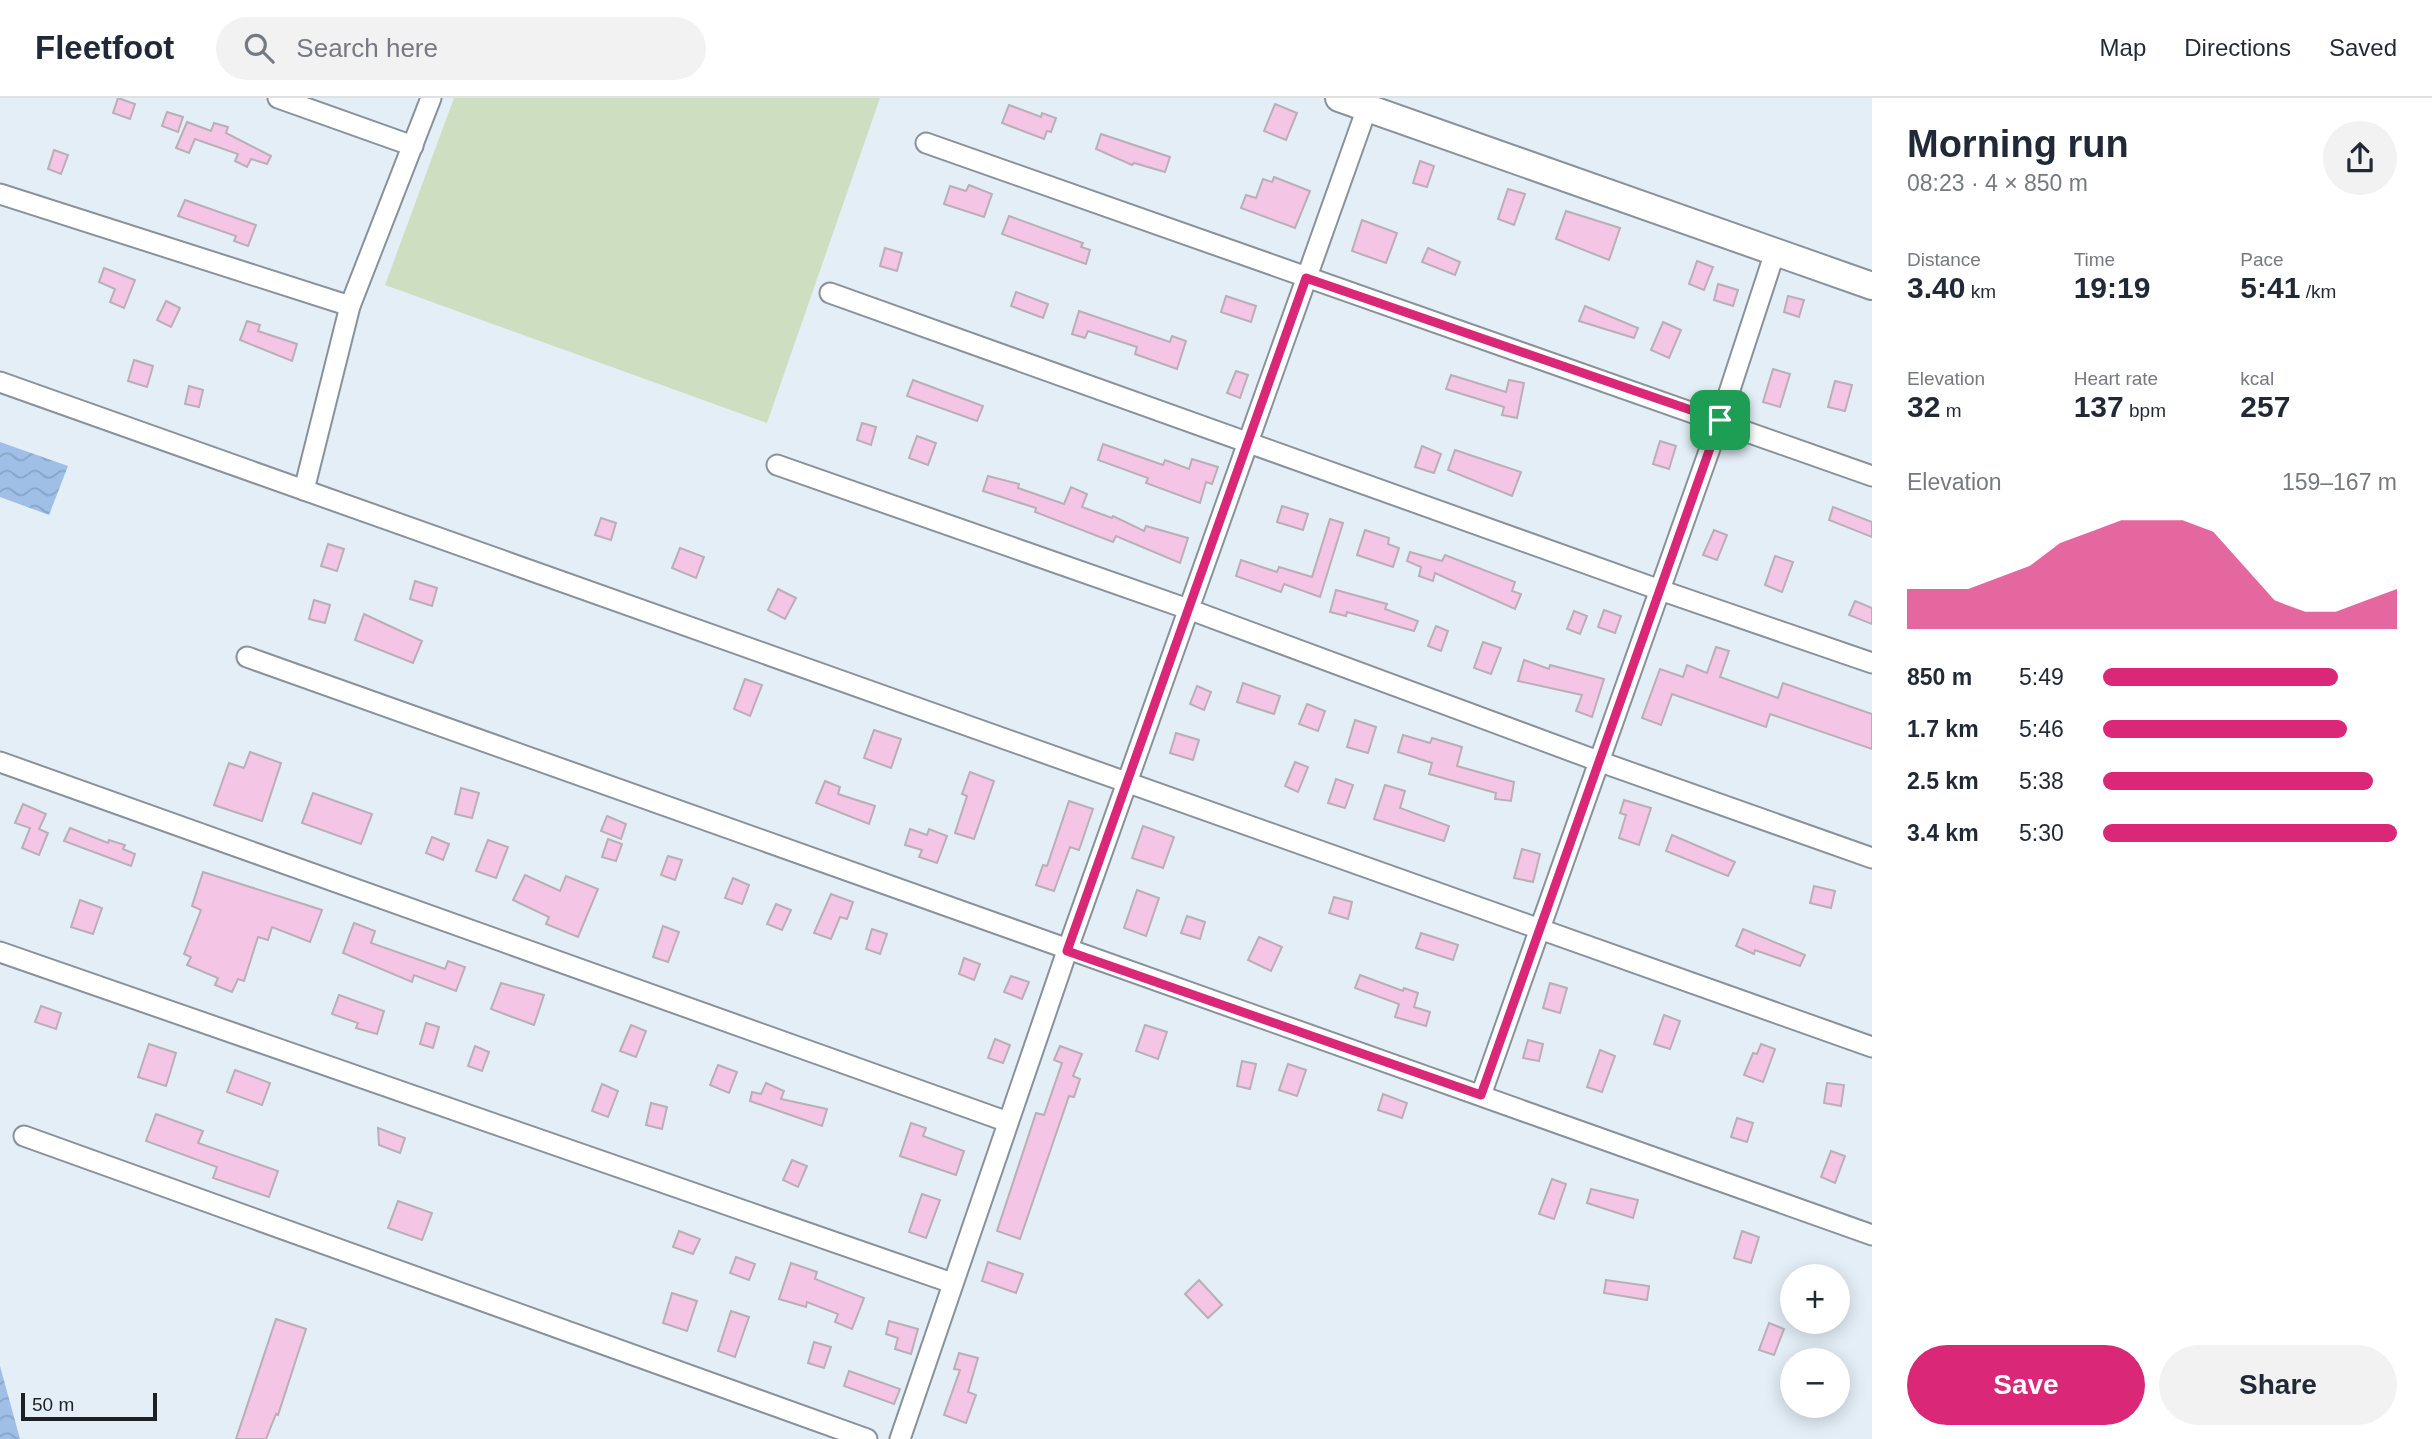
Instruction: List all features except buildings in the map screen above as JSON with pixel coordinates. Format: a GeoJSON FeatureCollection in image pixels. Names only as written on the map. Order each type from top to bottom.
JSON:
{"type":"FeatureCollection","features":[{"type":"Feature","properties":{"kind":"main road"},"geometry":{"type":"LineString","coordinates":[[1339,98],[1872,286]]}},
{"type":"Feature","properties":{"kind":"street"},"geometry":{"type":"LineString","coordinates":[[278,98],[412,146]]}},
{"type":"Feature","properties":{"kind":"street"},"geometry":{"type":"LineString","coordinates":[[304,490],[350,306],[431,98]]}},
{"type":"Feature","properties":{"kind":"street"},"geometry":{"type":"LineString","coordinates":[[900,1439],[1067,951],[1367,108]]}},
{"type":"Feature","properties":{"kind":"street"},"geometry":{"type":"LineString","coordinates":[[926,144],[1720,420],[1872,476]]}},
{"type":"Feature","properties":{"kind":"street"},"geometry":{"type":"LineString","coordinates":[[0,194],[350,306]]}},
{"type":"Feature","properties":{"kind":"street"},"geometry":{"type":"LineString","coordinates":[[1481,1095],[1720,420],[1775,252]]}},
{"type":"Feature","properties":{"kind":"street"},"geometry":{"type":"LineString","coordinates":[[830,293],[1660,590],[1872,663]]}},
{"type":"Feature","properties":{"kind":"street"},"geometry":{"type":"LineString","coordinates":[[0,382],[1872,1047]]}},
{"type":"Feature","properties":{"kind":"street"},"geometry":{"type":"LineString","coordinates":[[777,465],[1188,608],[1598,761],[1872,858]]}},
{"type":"Feature","properties":{"kind":"street"},"geometry":{"type":"LineString","coordinates":[[247,657],[1067,951],[1872,1234]]}},
{"type":"Feature","properties":{"kind":"street"},"geometry":{"type":"LineString","coordinates":[[0,762],[1008,1122]]}},
{"type":"Feature","properties":{"kind":"street"},"geometry":{"type":"LineString","coordinates":[[0,951],[952,1283]]}},
{"type":"Feature","properties":{"kind":"street"},"geometry":{"type":"LineString","coordinates":[[24,1136],[867,1439]]}},
{"type":"Feature","properties":{"kind":"green space"},"geometry":{"type":"Polygon","coordinates":[[[454,98],[880,98],[767,423],[385,285],[454,98]]]}},
{"type":"Feature","properties":{"kind":"water"},"geometry":{"type":"Polygon","coordinates":[[[0,442],[68,466],[49,515],[0,497],[0,442]]]}},
{"type":"Feature","properties":{"kind":"water"},"geometry":{"type":"Polygon","coordinates":[[[0,1366],[20,1439],[0,1439],[0,1366]]]}},
{"type":"Feature","properties":{"kind":"route"},"geometry":{"type":"LineString","coordinates":[[1306,278],[1720,420],[1481,1095],[1067,951],[1306,278]]}}]}
